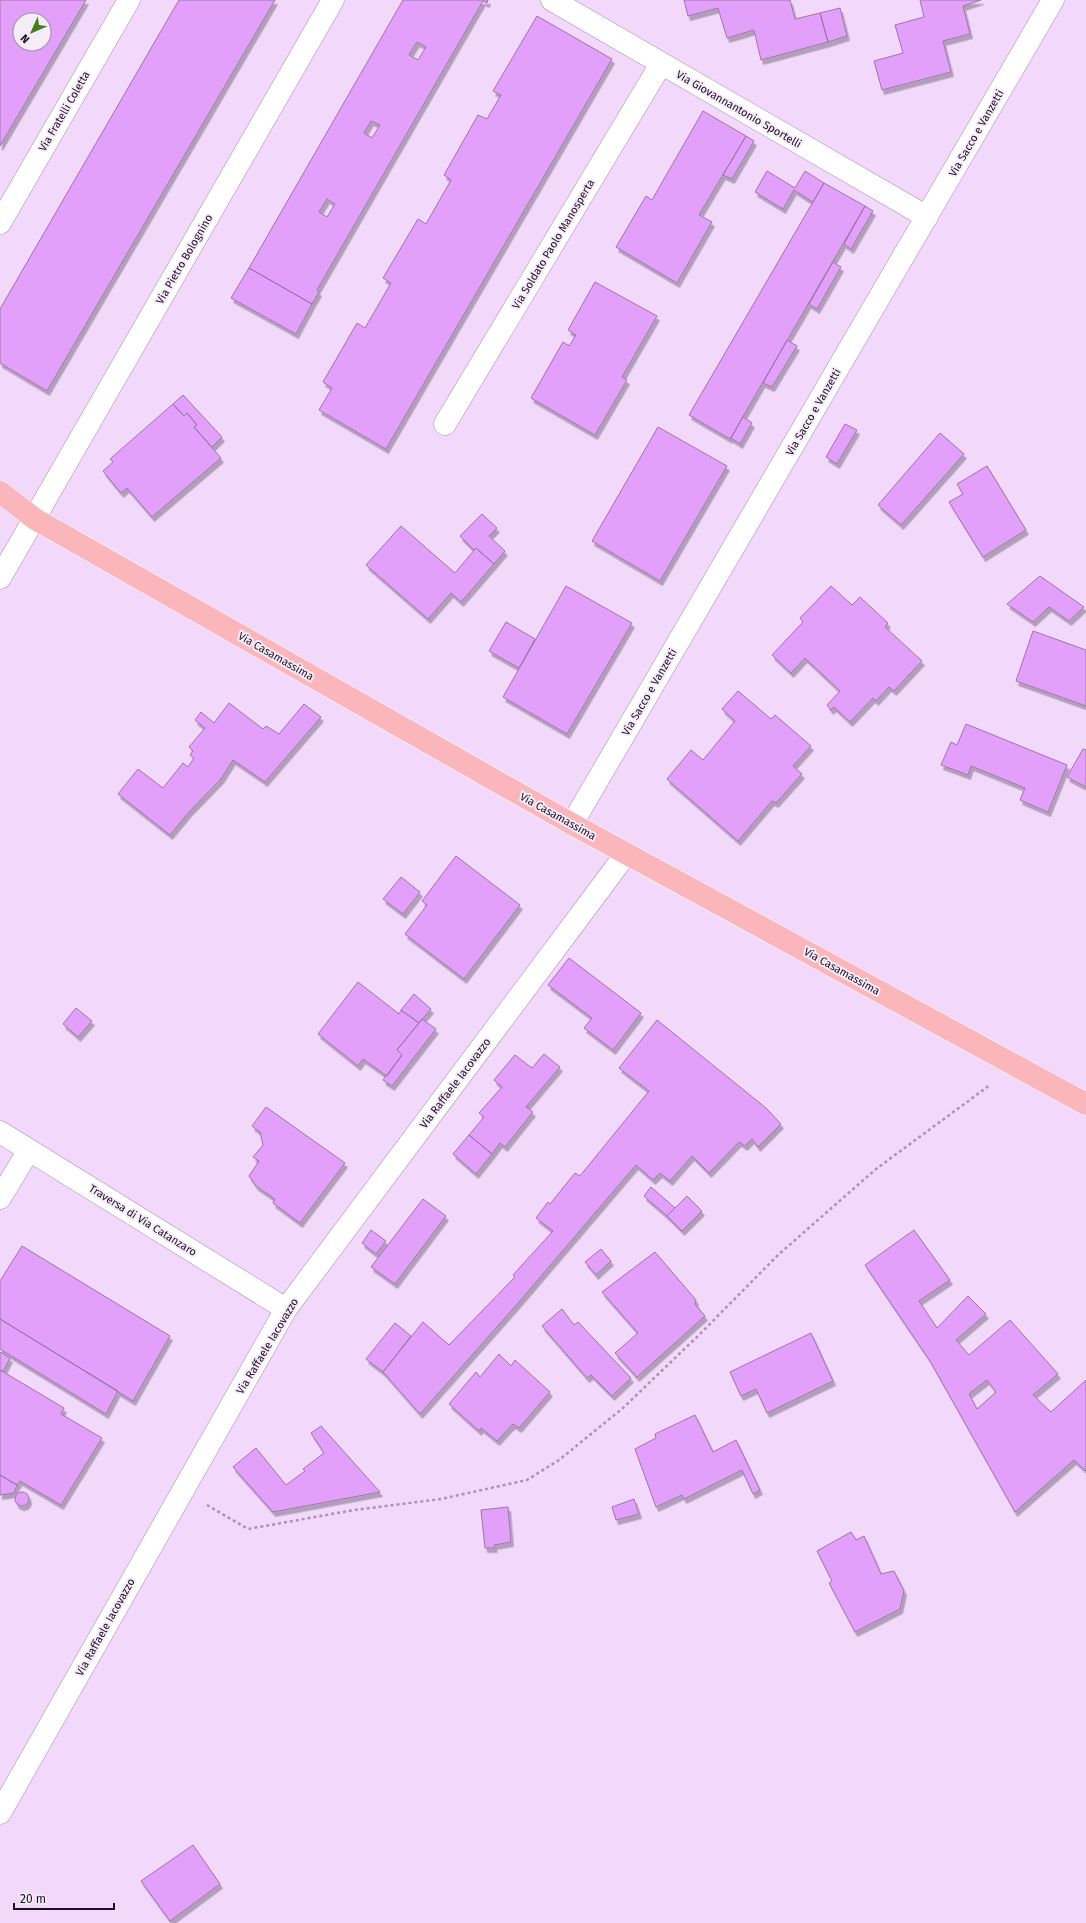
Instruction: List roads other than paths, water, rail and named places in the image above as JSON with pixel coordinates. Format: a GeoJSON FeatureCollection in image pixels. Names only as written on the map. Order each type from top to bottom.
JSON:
{"type":"FeatureCollection","features":[{"type":"Feature","properties":{"kind":"main road","name":"Via Casamassima"},"geometry":{"type":"LineString","coordinates":[[0,492],[35,519],[572,824],[1086,1104]]}},
{"type":"Feature","properties":{"kind":"street","name":"Via Fratelli Coletta"},"geometry":{"type":"LineString","coordinates":[[0,223],[129,0]]}},
{"type":"Feature","properties":{"kind":"street","name":"Via Pietro Bolognino"},"geometry":{"type":"LineString","coordinates":[[0,578],[333,0]]}},
{"type":"Feature","properties":{"kind":"street","name":"Via Giovannantonio Sportelli"},"geometry":{"type":"LineString","coordinates":[[552,0],[927,217]]}},
{"type":"Feature","properties":{"kind":"street","name":"Via Sacco e Vanzetti"},"geometry":{"type":"LineString","coordinates":[[572,824],[1053,0]]}},
{"type":"Feature","properties":{"kind":"street","name":"Via Soldato Paolo Manosperta"},"geometry":{"type":"LineString","coordinates":[[445,424],[662,64]]}},
{"type":"Feature","properties":{"kind":"street","name":"Via Raffaele Iacovazzo"},"geometry":{"type":"LineString","coordinates":[[0,1813],[286,1309],[626,854]]}},
{"type":"Feature","properties":{"kind":"street","name":"Traversa di Via Catanzaro"},"geometry":{"type":"LineString","coordinates":[[0,1132],[286,1309]]}},
{"type":"Feature","properties":{"kind":"street"},"geometry":{"type":"LineString","coordinates":[[0,1198],[30,1150]]}}]}
